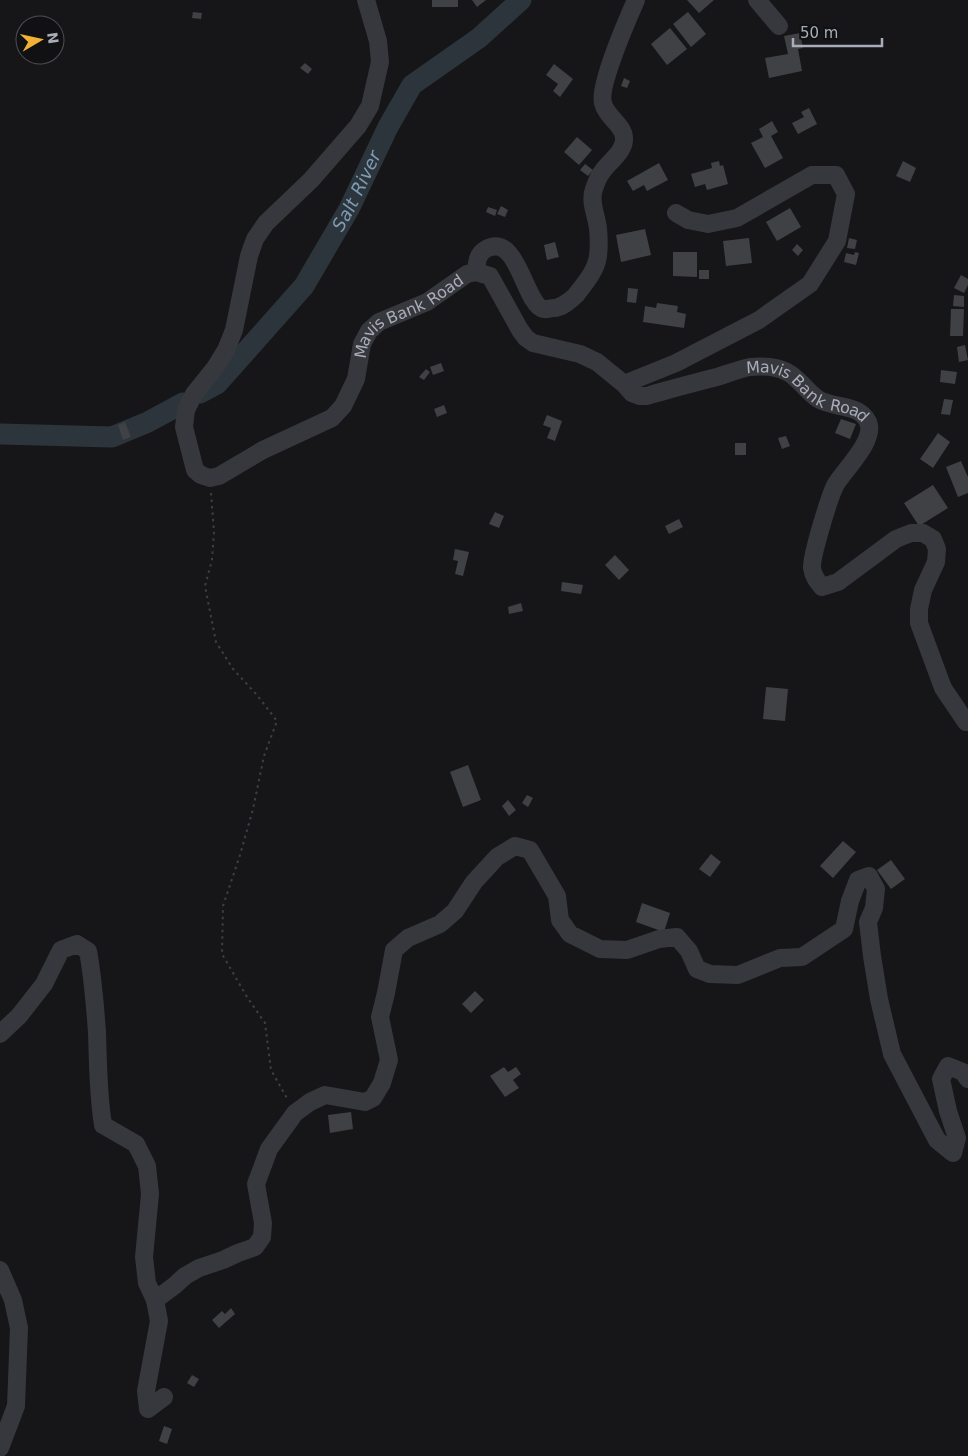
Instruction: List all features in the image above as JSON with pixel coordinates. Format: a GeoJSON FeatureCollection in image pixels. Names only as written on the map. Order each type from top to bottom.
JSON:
{"type":"FeatureCollection","features":[{"type":"Feature","properties":{"kind":"street"},"geometry":{"type":"LineString","coordinates":[[210,478],[195,470],[184,427],[186,410],[194,394],[215,368],[226,350],[234,330],[248,256],[255,239],[266,223],[310,180],[358,126],[370,106],[380,62],[378,41],[366,0]]}},
{"type":"Feature","properties":{"kind":"street"},"geometry":{"type":"LineString","coordinates":[[476,272],[480,253],[490,247],[501,248],[508,252],[515,262],[534,303],[543,309],[558,308],[574,297],[591,275],[597,262],[599,240],[592,199],[593,190],[602,171],[622,148],[624,140],[621,129],[606,112],[602,101],[604,86],[636,0]]}},
{"type":"Feature","properties":{"kind":"street"},"geometry":{"type":"LineString","coordinates":[[757,0],[779,26]]}},
{"type":"Feature","properties":{"kind":"street"},"geometry":{"type":"LineString","coordinates":[[624,384],[676,363],[759,320],[810,284],[837,241],[846,194],[836,175],[812,175],[737,218],[708,224],[688,220],[676,213]]}},
{"type":"Feature","properties":{"kind":"street","name":"Mavis Bank Road"},"geometry":{"type":"LineString","coordinates":[[210,478],[219,476],[262,450],[332,418],[343,406],[356,379],[362,344],[369,331],[379,322],[427,302],[467,274],[476,272],[490,276],[526,338],[534,344],[580,354],[597,362],[632,393],[640,396],[647,396],[750,367],[773,367],[788,373],[813,396],[826,404],[849,408],[862,414],[869,423],[869,434],[865,446],[848,466],[835,486],[813,552],[812,567],[815,579],[822,587],[838,582],[896,539],[911,533],[923,533],[933,539],[937,548],[936,562],[923,590],[919,609],[919,623],[943,688],[966,722],[968,722]]}},
{"type":"Feature","properties":{"kind":"street"},"geometry":{"type":"LineString","coordinates":[[155,1300],[185,1276],[199,1268],[255,1247],[262,1237],[263,1223],[256,1184],[269,1149],[295,1113],[325,1094],[365,1102],[373,1098],[382,1083],[389,1060],[380,1017],[394,950],[408,938],[440,924],[456,911],[474,882],[497,857],[515,846],[530,850],[557,896],[560,920],[570,934],[600,950],[627,950],[659,939],[677,936],[689,951],[696,969],[710,974],[738,975],[780,958],[802,957],[844,929],[850,901],[858,880],[868,876],[876,889],[874,908],[868,922],[872,956],[879,999],[892,1054],[937,1140],[953,1153],[957,1138],[948,1111],[941,1079],[948,1066],[963,1072],[968,1079]]}},
{"type":"Feature","properties":{"kind":"street"},"geometry":{"type":"LineString","coordinates":[[0,1034],[19,1016],[44,984],[61,950],[77,944],[88,951],[97,1029],[100,1106],[103,1125],[136,1144],[147,1166],[150,1194],[144,1257],[147,1283],[155,1300],[158,1321],[146,1391],[148,1409],[164,1397]]}},
{"type":"Feature","properties":{"kind":"street"},"geometry":{"type":"LineString","coordinates":[[0,1270],[13,1300],[19,1328],[16,1406],[0,1448]]}},
{"type":"Feature","properties":{"kind":"path"},"geometry":{"type":"LineString","coordinates":[[210,478],[214,532],[212,560],[205,586],[216,642],[233,669],[257,695],[277,721],[264,756],[253,809],[223,906],[222,954],[265,1023],[271,1070],[295,1113]]}},
{"type":"Feature","properties":{"kind":"building"},"geometry":{"type":"Polygon","coordinates":[[[432,0],[458,0],[458,7],[432,7],[432,0]]]}},
{"type":"Feature","properties":{"kind":"building"},"geometry":{"type":"Polygon","coordinates":[[[472,0],[486,0],[477,7],[472,0]]]}},
{"type":"Feature","properties":{"kind":"building"},"geometry":{"type":"Polygon","coordinates":[[[687,0],[714,0],[699,13],[687,0]]]}},
{"type":"Feature","properties":{"kind":"building"},"geometry":{"type":"Polygon","coordinates":[[[193,12],[202,13],[201,19],[192,18],[193,12]]]}},
{"type":"Feature","properties":{"kind":"building"},"geometry":{"type":"Polygon","coordinates":[[[688,12],[706,34],[691,47],[673,24],[688,12]]]}},
{"type":"Feature","properties":{"kind":"building"},"geometry":{"type":"Polygon","coordinates":[[[670,28],[687,49],[667,65],[651,44],[670,28]]]}},
{"type":"Feature","properties":{"kind":"building"},"geometry":{"type":"Polygon","coordinates":[[[800,33],[803,48],[798,49],[802,71],[769,78],[765,58],[788,54],[784,36],[800,33]]]}},
{"type":"Feature","properties":{"kind":"building"},"geometry":{"type":"Polygon","coordinates":[[[305,63],[312,69],[308,74],[300,68],[305,63]]]}},
{"type":"Feature","properties":{"kind":"building"},"geometry":{"type":"Polygon","coordinates":[[[554,64],[573,79],[560,97],[553,91],[558,84],[546,75],[554,64]]]}},
{"type":"Feature","properties":{"kind":"building"},"geometry":{"type":"Polygon","coordinates":[[[624,78],[630,81],[627,88],[621,86],[624,78]]]}},
{"type":"Feature","properties":{"kind":"building"},"geometry":{"type":"Polygon","coordinates":[[[809,108],[817,124],[798,134],[792,123],[804,117],[801,112],[809,108]]]}},
{"type":"Feature","properties":{"kind":"building"},"geometry":{"type":"Polygon","coordinates":[[[772,121],[778,132],[771,136],[783,158],[765,168],[751,143],[763,137],[759,129],[772,121]]]}},
{"type":"Feature","properties":{"kind":"building"},"geometry":{"type":"Polygon","coordinates":[[[577,137],[592,150],[579,165],[564,152],[577,137]]]}},
{"type":"Feature","properties":{"kind":"building"},"geometry":{"type":"Polygon","coordinates":[[[719,161],[720,166],[723,165],[728,184],[707,190],[705,184],[695,187],[691,174],[712,168],[711,163],[719,161]]]}},
{"type":"Feature","properties":{"kind":"building"},"geometry":{"type":"Polygon","coordinates":[[[903,161],[916,168],[910,182],[896,176],[903,161]]]}},
{"type":"Feature","properties":{"kind":"building"},"geometry":{"type":"Polygon","coordinates":[[[659,163],[668,180],[647,191],[644,185],[633,191],[627,181],[659,163]]]}},
{"type":"Feature","properties":{"kind":"building"},"geometry":{"type":"Polygon","coordinates":[[[585,164],[593,170],[588,176],[580,170],[585,164]]]}},
{"type":"Feature","properties":{"kind":"building"},"geometry":{"type":"Polygon","coordinates":[[[501,206],[508,210],[505,217],[497,214],[501,206]]]}},
{"type":"Feature","properties":{"kind":"building"},"geometry":{"type":"Polygon","coordinates":[[[488,207],[497,210],[495,216],[486,212],[488,207]]]}},
{"type":"Feature","properties":{"kind":"building"},"geometry":{"type":"Polygon","coordinates":[[[790,208],[801,227],[777,241],[766,222],[790,208]]]}},
{"type":"Feature","properties":{"kind":"building"},"geometry":{"type":"Polygon","coordinates":[[[645,229],[651,255],[621,262],[616,235],[645,229]]]}},
{"type":"Feature","properties":{"kind":"building"},"geometry":{"type":"Polygon","coordinates":[[[749,238],[752,263],[726,266],[723,241],[749,238]]]}},
{"type":"Feature","properties":{"kind":"building"},"geometry":{"type":"Polygon","coordinates":[[[849,238],[857,240],[855,249],[847,248],[849,238]]]}},
{"type":"Feature","properties":{"kind":"building"},"geometry":{"type":"Polygon","coordinates":[[[555,242],[559,257],[547,260],[544,245],[555,242]]]}},
{"type":"Feature","properties":{"kind":"building"},"geometry":{"type":"Polygon","coordinates":[[[797,244],[803,250],[798,256],[792,250],[797,244]]]}},
{"type":"Feature","properties":{"kind":"building"},"geometry":{"type":"Polygon","coordinates":[[[673,252],[697,252],[697,277],[673,276],[673,252]]]}},
{"type":"Feature","properties":{"kind":"building"},"geometry":{"type":"Polygon","coordinates":[[[855,252],[859,253],[856,265],[844,262],[846,253],[854,255],[855,252]]]}},
{"type":"Feature","properties":{"kind":"building"},"geometry":{"type":"Polygon","coordinates":[[[699,270],[709,270],[709,279],[699,279],[699,270]]]}},
{"type":"Feature","properties":{"kind":"building"},"geometry":{"type":"Polygon","coordinates":[[[961,275],[968,279],[968,285],[964,293],[954,288],[961,275]]]}},
{"type":"Feature","properties":{"kind":"building"},"geometry":{"type":"Polygon","coordinates":[[[628,288],[638,289],[636,303],[627,302],[628,288]]]}},
{"type":"Feature","properties":{"kind":"building"},"geometry":{"type":"Polygon","coordinates":[[[954,295],[964,296],[964,307],[953,306],[954,295]]]}},
{"type":"Feature","properties":{"kind":"building"},"geometry":{"type":"Polygon","coordinates":[[[657,303],[678,306],[677,312],[686,314],[684,328],[643,322],[645,306],[656,308],[657,303]]]}},
{"type":"Feature","properties":{"kind":"building"},"geometry":{"type":"Polygon","coordinates":[[[951,309],[964,309],[963,336],[950,336],[951,309]]]}},
{"type":"Feature","properties":{"kind":"building"},"geometry":{"type":"Polygon","coordinates":[[[965,345],[968,360],[959,362],[957,347],[965,345]]]}},
{"type":"Feature","properties":{"kind":"building"},"geometry":{"type":"Polygon","coordinates":[[[441,363],[444,371],[433,375],[430,367],[441,363]]]}},
{"type":"Feature","properties":{"kind":"building"},"geometry":{"type":"Polygon","coordinates":[[[426,369],[430,372],[424,380],[419,377],[426,369]]]}},
{"type":"Feature","properties":{"kind":"building"},"geometry":{"type":"Polygon","coordinates":[[[941,370],[957,372],[955,384],[940,382],[941,370]]]}},
{"type":"Feature","properties":{"kind":"building"},"geometry":{"type":"Polygon","coordinates":[[[944,399],[953,400],[950,415],[941,414],[944,399]]]}},
{"type":"Feature","properties":{"kind":"building"},"geometry":{"type":"Polygon","coordinates":[[[444,405],[447,413],[437,417],[434,409],[444,405]]]}},
{"type":"Feature","properties":{"kind":"building"},"geometry":{"type":"Polygon","coordinates":[[[547,415],[562,421],[555,441],[547,438],[551,428],[543,425],[547,415]]]}},
{"type":"Feature","properties":{"kind":"building"},"geometry":{"type":"Polygon","coordinates":[[[841,419],[856,424],[850,439],[835,433],[841,419]]]}},
{"type":"Feature","properties":{"kind":"building"},"geometry":{"type":"Polygon","coordinates":[[[125,422],[131,437],[123,440],[118,425],[125,422]]]}},
{"type":"Feature","properties":{"kind":"building"},"geometry":{"type":"Polygon","coordinates":[[[938,433],[950,442],[933,468],[920,459],[938,433]]]}},
{"type":"Feature","properties":{"kind":"building"},"geometry":{"type":"Polygon","coordinates":[[[786,436],[790,446],[782,449],[778,438],[786,436]]]}},
{"type":"Feature","properties":{"kind":"building"},"geometry":{"type":"Polygon","coordinates":[[[735,443],[746,443],[746,455],[735,455],[735,443]]]}},
{"type":"Feature","properties":{"kind":"building"},"geometry":{"type":"Polygon","coordinates":[[[961,461],[968,477],[968,493],[958,497],[946,467],[961,461]]]}},
{"type":"Feature","properties":{"kind":"building"},"geometry":{"type":"Polygon","coordinates":[[[933,485],[948,508],[919,526],[904,503],[933,485]]]}},
{"type":"Feature","properties":{"kind":"building"},"geometry":{"type":"Polygon","coordinates":[[[495,512],[504,516],[499,528],[489,524],[495,512]]]}},
{"type":"Feature","properties":{"kind":"building"},"geometry":{"type":"Polygon","coordinates":[[[679,519],[683,527],[669,534],[665,526],[679,519]]]}},
{"type":"Feature","properties":{"kind":"building"},"geometry":{"type":"Polygon","coordinates":[[[455,549],[469,552],[463,576],[455,574],[458,561],[453,560],[455,549]]]}},
{"type":"Feature","properties":{"kind":"building"},"geometry":{"type":"Polygon","coordinates":[[[615,555],[629,570],[619,580],[605,565],[615,555]]]}},
{"type":"Feature","properties":{"kind":"building"},"geometry":{"type":"Polygon","coordinates":[[[562,582],[583,585],[581,594],[561,591],[562,582]]]}},
{"type":"Feature","properties":{"kind":"building"},"geometry":{"type":"Polygon","coordinates":[[[521,603],[523,611],[509,614],[508,607],[521,603]]]}},
{"type":"Feature","properties":{"kind":"building"},"geometry":{"type":"Polygon","coordinates":[[[766,687],[788,689],[785,721],[763,719],[766,687]]]}},
{"type":"Feature","properties":{"kind":"building"},"geometry":{"type":"Polygon","coordinates":[[[468,765],[481,800],[463,807],[450,772],[468,765]]]}},
{"type":"Feature","properties":{"kind":"building"},"geometry":{"type":"Polygon","coordinates":[[[527,795],[533,798],[528,807],[522,803],[527,795]]]}},
{"type":"Feature","properties":{"kind":"building"},"geometry":{"type":"Polygon","coordinates":[[[508,800],[516,810],[509,816],[502,806],[508,800]]]}},
{"type":"Feature","properties":{"kind":"building"},"geometry":{"type":"Polygon","coordinates":[[[843,841],[856,852],[833,878],[820,866],[843,841]]]}},
{"type":"Feature","properties":{"kind":"building"},"geometry":{"type":"Polygon","coordinates":[[[711,854],[721,862],[710,877],[699,869],[711,854]]]}},
{"type":"Feature","properties":{"kind":"building"},"geometry":{"type":"Polygon","coordinates":[[[891,860],[905,879],[891,889],[877,870],[891,860]]]}},
{"type":"Feature","properties":{"kind":"building"},"geometry":{"type":"Polygon","coordinates":[[[642,903],[670,913],[664,932],[636,922],[642,903]]]}},
{"type":"Feature","properties":{"kind":"building"},"geometry":{"type":"Polygon","coordinates":[[[475,991],[484,1000],[471,1013],[462,1004],[475,991]]]}},
{"type":"Feature","properties":{"kind":"building"},"geometry":{"type":"Polygon","coordinates":[[[504,1067],[508,1072],[516,1067],[521,1074],[513,1080],[519,1088],[505,1097],[490,1076],[504,1067]]]}},
{"type":"Feature","properties":{"kind":"building"},"geometry":{"type":"Polygon","coordinates":[[[351,1112],[353,1129],[330,1133],[328,1115],[351,1112]]]}},
{"type":"Feature","properties":{"kind":"building"},"geometry":{"type":"Polygon","coordinates":[[[231,1308],[235,1314],[219,1328],[212,1320],[222,1311],[225,1314],[231,1308]]]}},
{"type":"Feature","properties":{"kind":"building"},"geometry":{"type":"Polygon","coordinates":[[[192,1375],[199,1379],[194,1387],[187,1383],[192,1375]]]}},
{"type":"Feature","properties":{"kind":"building"},"geometry":{"type":"Polygon","coordinates":[[[164,1426],[172,1429],[167,1444],[159,1441],[164,1426]]]}},
{"type":"Feature","properties":{"kind":"waterway","name":"Salt River"},"geometry":{"type":"LineString","coordinates":[[200,393],[217,384],[304,286],[349,209],[388,127],[412,85],[479,38],[521,0]]}},
{"type":"Feature","properties":{"kind":"waterway","name":"Salt River"},"geometry":{"type":"LineString","coordinates":[[0,434],[112,437],[148,422],[183,403]]}}]}
